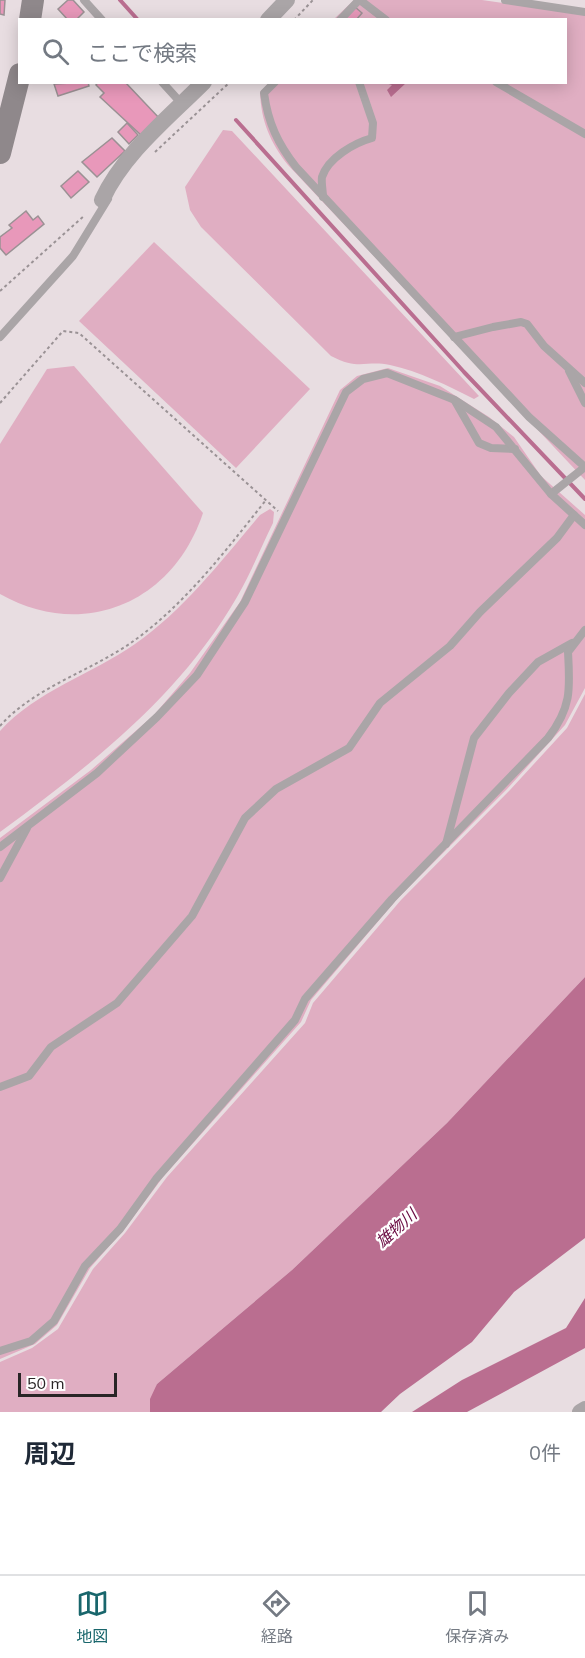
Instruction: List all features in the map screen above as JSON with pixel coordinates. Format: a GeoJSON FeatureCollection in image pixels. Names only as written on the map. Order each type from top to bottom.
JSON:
{"type":"FeatureCollection","features":[{"type":"Feature","properties":{"kind":"street"},"geometry":{"type":"LineString","coordinates":[[30,18],[33,0]]}},
{"type":"Feature","properties":{"kind":"street"},"geometry":{"type":"LineString","coordinates":[[270,18],[287,0]]}},
{"type":"Feature","properties":{"kind":"street"},"geometry":{"type":"LineString","coordinates":[[0,153],[18,82]]}},
{"type":"Feature","properties":{"kind":"street"},"geometry":{"type":"LineString","coordinates":[[107,195],[111,182],[132,154],[202,84]]}},
{"type":"Feature","properties":{"kind":"street"},"geometry":{"type":"LineString","coordinates":[[580,1412],[585,1409]]}},
{"type":"Feature","properties":{"kind":"lane"},"geometry":{"type":"LineString","coordinates":[[84,0],[100,18]]}},
{"type":"Feature","properties":{"kind":"lane"},"geometry":{"type":"LineString","coordinates":[[342,18],[359,0],[383,18]]}},
{"type":"Feature","properties":{"kind":"lane"},"geometry":{"type":"LineString","coordinates":[[505,0],[585,12]]}},
{"type":"Feature","properties":{"kind":"lane"},"geometry":{"type":"LineString","coordinates":[[164,84],[182,104]]}},
{"type":"Feature","properties":{"kind":"lane"},"geometry":{"type":"LineString","coordinates":[[273,84],[264,93],[267,113],[278,143],[323,197],[529,417],[585,467],[552,493]]}},
{"type":"Feature","properties":{"kind":"lane"},"geometry":{"type":"LineString","coordinates":[[323,197],[322,177],[339,154],[356,143],[372,138],[373,123],[360,84]]}},
{"type":"Feature","properties":{"kind":"lane"},"geometry":{"type":"LineString","coordinates":[[499,84],[585,134]]}},
{"type":"Feature","properties":{"kind":"lane"},"geometry":{"type":"LineString","coordinates":[[0,338],[74,256],[107,195]]}},
{"type":"Feature","properties":{"kind":"lane"},"geometry":{"type":"LineString","coordinates":[[454,337],[521,322],[527,324],[544,346],[585,383]]}},
{"type":"Feature","properties":{"kind":"lane"},"geometry":{"type":"LineString","coordinates":[[568,368],[585,403]]}},
{"type":"Feature","properties":{"kind":"lane"},"geometry":{"type":"LineString","coordinates":[[0,847],[97,772],[158,717],[197,675],[245,602],[346,392],[363,380],[387,373],[455,400],[496,427],[552,493],[585,525]]}},
{"type":"Feature","properties":{"kind":"lane"},"geometry":{"type":"LineString","coordinates":[[455,400],[478,443],[491,448],[515,449]]}},
{"type":"Feature","properties":{"kind":"lane"},"geometry":{"type":"LineString","coordinates":[[0,1087],[29,1076],[51,1047],[117,1004],[192,916],[245,818],[276,789],[349,748],[380,703],[450,646],[480,612],[550,545],[574,515]]}},
{"type":"Feature","properties":{"kind":"lane"},"geometry":{"type":"LineString","coordinates":[[0,1351],[31,1341],[54,1321],[85,1266],[120,1229],[156,1179],[295,1020],[305,999],[392,899],[446,846],[558,725],[570,694],[568,652],[585,630]]}},
{"type":"Feature","properties":{"kind":"lane"},"geometry":{"type":"LineString","coordinates":[[446,846],[474,738],[509,693],[538,662],[575,642]]}},
{"type":"Feature","properties":{"kind":"lane"},"geometry":{"type":"LineString","coordinates":[[0,878],[29,825]]}},
{"type":"Feature","properties":{"kind":"path"},"geometry":{"type":"LineString","coordinates":[[296,18],[313,0]]}},
{"type":"Feature","properties":{"kind":"path"},"geometry":{"type":"LineString","coordinates":[[0,403],[63,331],[79,333],[285,517]]}},
{"type":"Feature","properties":{"kind":"path"},"geometry":{"type":"LineString","coordinates":[[0,726],[43,693],[135,640],[177,603],[266,500]]}},
{"type":"Feature","properties":{"kind":"shaded area"},"geometry":{"type":"Polygon","coordinates":[[[354,0],[482,0],[585,15],[585,480],[288,165],[268,131],[262,112],[260,92],[268,84],[567,84],[567,18],[335,18],[354,0]]]}},
{"type":"Feature","properties":{"kind":"shaded area"},"geometry":{"type":"Polygon","coordinates":[[[223,130],[232,131],[479,396],[474,399],[433,379],[390,365],[349,363],[331,356],[201,227],[190,210],[185,187],[223,130]]]}},
{"type":"Feature","properties":{"kind":"shaded area"},"geometry":{"type":"Polygon","coordinates":[[[154,242],[310,389],[236,468],[79,321],[154,242]]]}},
{"type":"Feature","properties":{"kind":"shaded area"},"geometry":{"type":"Polygon","coordinates":[[[74,366],[203,513],[189,544],[170,570],[147,591],[121,605],[93,613],[63,614],[31,608],[0,594],[0,444],[47,369],[74,366]]]}},
{"type":"Feature","properties":{"kind":"shaded area"},"geometry":{"type":"Polygon","coordinates":[[[388,368],[440,386],[489,417],[514,437],[541,476],[585,515],[585,688],[565,725],[507,789],[398,898],[311,1000],[301,1022],[163,1177],[126,1227],[90,1268],[57,1325],[35,1344],[0,1359],[0,838],[91,770],[154,715],[190,673],[240,602],[340,390],[357,376],[388,368]]]}},
{"type":"Feature","properties":{"kind":"shaded area"},"geometry":{"type":"Polygon","coordinates":[[[270,509],[274,512],[273,523],[242,588],[214,633],[189,666],[161,697],[100,754],[0,832],[0,731],[30,705],[118,655],[153,631],[202,584],[260,515],[270,509]]]}},
{"type":"Feature","properties":{"kind":"shaded area"},"geometry":{"type":"Polygon","coordinates":[[[585,694],[585,977],[447,1123],[292,1270],[157,1384],[150,1412],[0,1412],[0,1362],[32,1348],[58,1329],[93,1269],[125,1233],[167,1177],[305,1023],[313,1003],[401,900],[510,790],[567,728],[585,694]]]}},
{"type":"Feature","properties":{"kind":"water"},"geometry":{"type":"Polygon","coordinates":[[[388,84],[405,84],[391,97],[387,90],[392,85],[388,84]]]}},
{"type":"Feature","properties":{"kind":"water","name":"雄物川"},"geometry":{"type":"Polygon","coordinates":[[[585,977],[585,1238],[514,1292],[472,1342],[400,1394],[381,1412],[150,1412],[150,1399],[157,1384],[292,1270],[447,1123],[585,977]]]}},
{"type":"Feature","properties":{"kind":"water"},"geometry":{"type":"Polygon","coordinates":[[[585,1298],[585,1348],[467,1412],[412,1412],[462,1380],[566,1328],[585,1298]]]}},
{"type":"Feature","properties":{"kind":"building"},"geometry":{"type":"Polygon","coordinates":[[[0,0],[5,0],[4,15],[0,14],[0,0]]]}},
{"type":"Feature","properties":{"kind":"building"},"geometry":{"type":"Polygon","coordinates":[[[68,0],[73,0],[84,12],[78,18],[66,18],[58,9],[68,0]]]}},
{"type":"Feature","properties":{"kind":"building"},"geometry":{"type":"Polygon","coordinates":[[[355,7],[362,13],[358,18],[345,18],[355,7]]]}},
{"type":"Feature","properties":{"kind":"building"},"geometry":{"type":"Polygon","coordinates":[[[54,84],[88,84],[89,86],[58,96],[54,84]]]}},
{"type":"Feature","properties":{"kind":"building"},"geometry":{"type":"Polygon","coordinates":[[[127,84],[160,119],[142,136],[100,97],[104,93],[96,85],[127,84]]]}},
{"type":"Feature","properties":{"kind":"building"},"geometry":{"type":"Polygon","coordinates":[[[127,123],[138,135],[129,144],[118,132],[127,123]]]}},
{"type":"Feature","properties":{"kind":"building"},"geometry":{"type":"Polygon","coordinates":[[[112,138],[125,151],[97,177],[82,162],[112,138]]]}},
{"type":"Feature","properties":{"kind":"building"},"geometry":{"type":"Polygon","coordinates":[[[78,171],[89,182],[71,198],[61,186],[78,171]]]}},
{"type":"Feature","properties":{"kind":"building"},"geometry":{"type":"Polygon","coordinates":[[[26,211],[33,220],[38,216],[44,224],[6,255],[0,248],[0,237],[12,228],[9,225],[26,211]]]}},
{"type":"Feature","properties":{"kind":"waterway"},"geometry":{"type":"LineString","coordinates":[[120,0],[136,18]]}},
{"type":"Feature","properties":{"kind":"waterway"},"geometry":{"type":"LineString","coordinates":[[236,120],[464,372],[585,499]]}}]}
